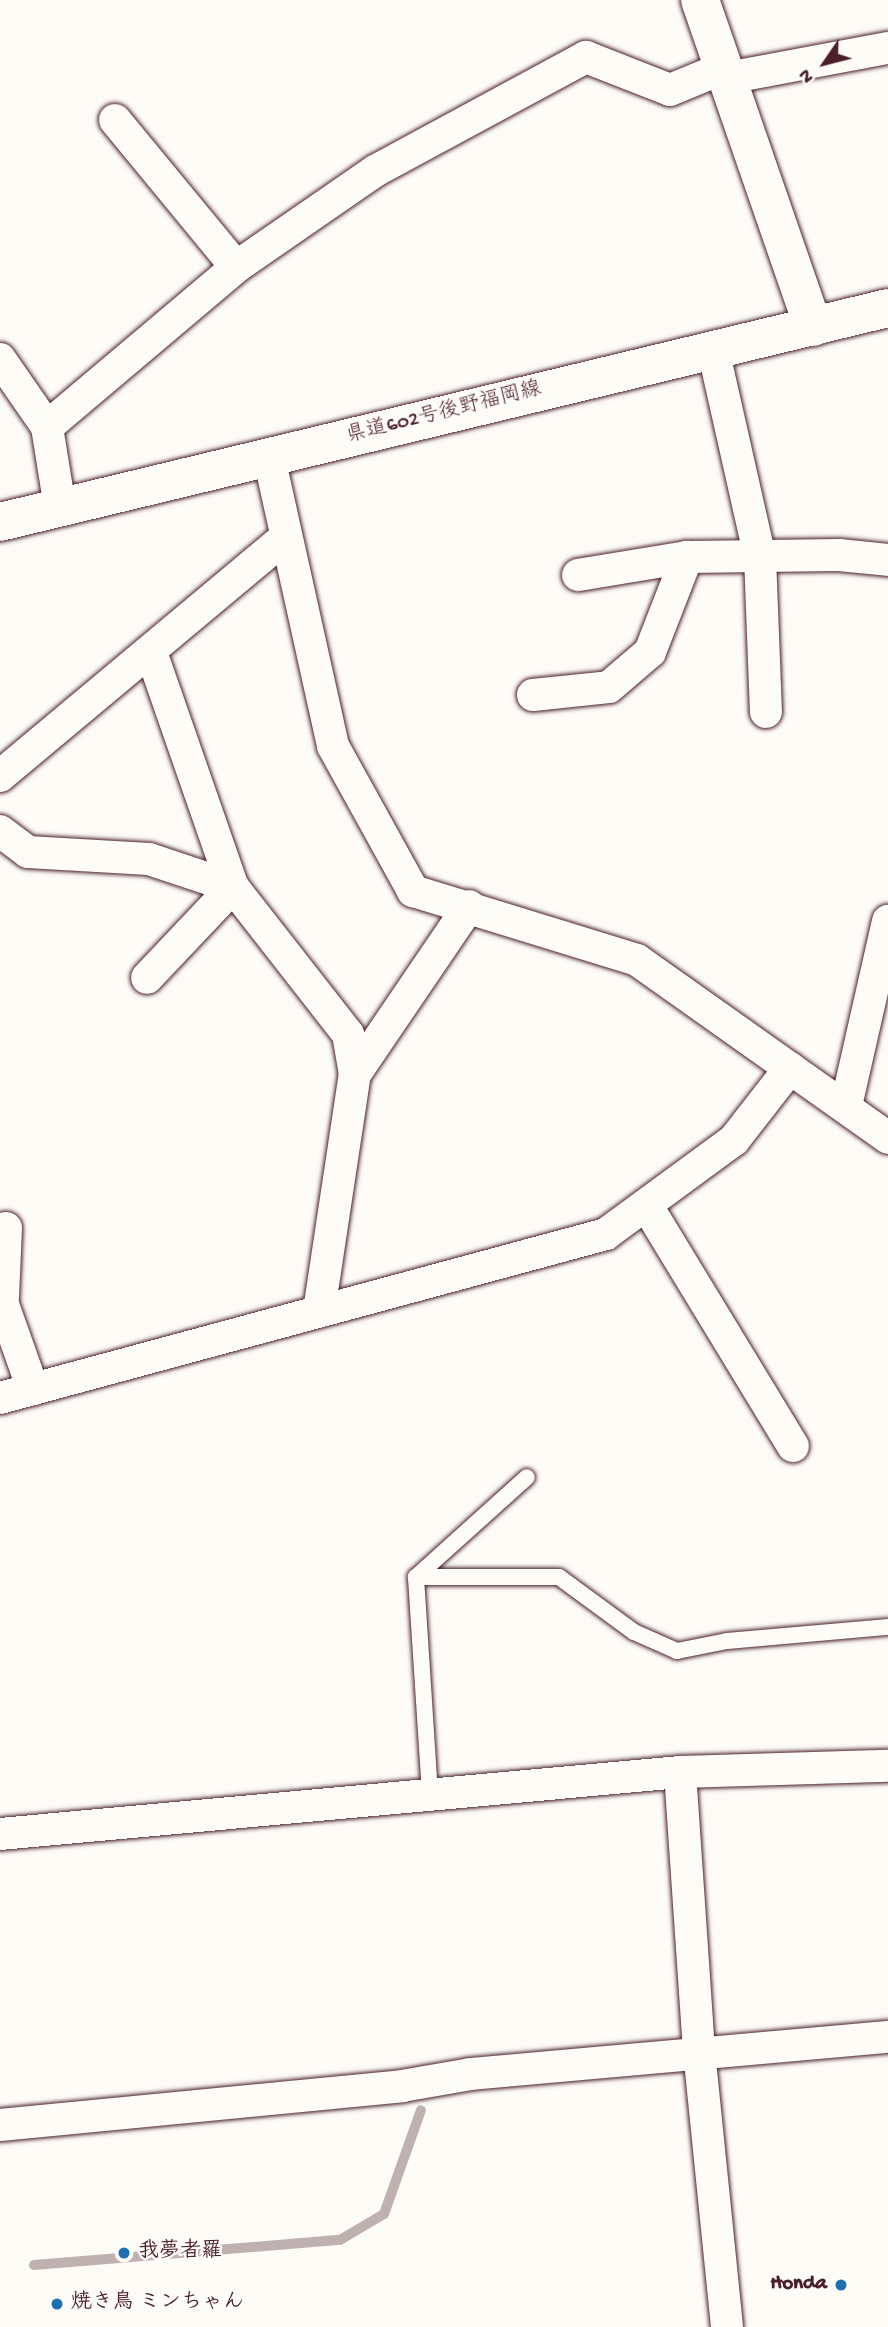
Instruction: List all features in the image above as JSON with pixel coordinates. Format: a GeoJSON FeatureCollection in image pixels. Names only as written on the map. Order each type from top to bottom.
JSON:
{"type":"FeatureCollection","features":[{"type":"Feature","properties":{"kind":"main road"},"geometry":{"type":"LineString","coordinates":[[700,0],[813,327]]}},
{"type":"Feature","properties":{"kind":"main road","name":"県道602号後野福岡線"},"geometry":{"type":"LineString","coordinates":[[0,522],[888,308]]}},
{"type":"Feature","properties":{"kind":"street"},"geometry":{"type":"LineString","coordinates":[[47,427],[236,267],[375,171],[586,57],[670,90],[725,73],[888,48]]}},
{"type":"Feature","properties":{"kind":"street"},"geometry":{"type":"LineString","coordinates":[[115,120],[236,267]]}},
{"type":"Feature","properties":{"kind":"street"},"geometry":{"type":"LineString","coordinates":[[713,349],[760,557],[766,712]]}},
{"type":"Feature","properties":{"kind":"street"},"geometry":{"type":"LineString","coordinates":[[0,359],[47,427],[61,507]]}},
{"type":"Feature","properties":{"kind":"street"},"geometry":{"type":"LineString","coordinates":[[269,457],[333,746],[413,891],[469,906],[637,960],[846,1106],[888,1139]]}},
{"type":"Feature","properties":{"kind":"street"},"geometry":{"type":"LineString","coordinates":[[0,776],[285,538]]}},
{"type":"Feature","properties":{"kind":"street"},"geometry":{"type":"LineString","coordinates":[[578,575],[687,558],[839,555],[888,560]]}},
{"type":"Feature","properties":{"kind":"street"},"geometry":{"type":"LineString","coordinates":[[533,695],[609,687],[650,652],[687,558]]}},
{"type":"Feature","properties":{"kind":"street"},"geometry":{"type":"LineString","coordinates":[[151,652],[233,887],[348,1034],[355,1074],[319,1311]]}},
{"type":"Feature","properties":{"kind":"street"},"geometry":{"type":"LineString","coordinates":[[0,831],[29,852],[149,859],[233,887]]}},
{"type":"Feature","properties":{"kind":"street"},"geometry":{"type":"LineString","coordinates":[[147,978],[233,887]]}},
{"type":"Feature","properties":{"kind":"street"},"geometry":{"type":"LineString","coordinates":[[355,1074],[469,906]]}},
{"type":"Feature","properties":{"kind":"street"},"geometry":{"type":"LineString","coordinates":[[846,1106],[888,921]]}},
{"type":"Feature","properties":{"kind":"street"},"geometry":{"type":"LineString","coordinates":[[0,1398],[606,1234],[734,1140],[790,1068]]}},
{"type":"Feature","properties":{"kind":"street"},"geometry":{"type":"LineString","coordinates":[[647,1206],[793,1446]]}},
{"type":"Feature","properties":{"kind":"street"},"geometry":{"type":"LineString","coordinates":[[6,1228],[1,1297],[33,1389]]}},
{"type":"Feature","properties":{"kind":"street"},"geometry":{"type":"LineString","coordinates":[[0,1834],[680,1772],[888,1766]]}},
{"type":"Feature","properties":{"kind":"street"},"geometry":{"type":"LineString","coordinates":[[680,1772],[699,2051],[727,2327]]}},
{"type":"Feature","properties":{"kind":"street"},"geometry":{"type":"LineString","coordinates":[[0,2125],[402,2086],[471,2074],[699,2051],[888,2037]]}},
{"type":"Feature","properties":{"kind":"lane"},"geometry":{"type":"LineString","coordinates":[[416,1577],[527,1477]]}},
{"type":"Feature","properties":{"kind":"lane"},"geometry":{"type":"LineString","coordinates":[[416,1577],[559,1577],[634,1632],[677,1651],[727,1641],[888,1627]]}},
{"type":"Feature","properties":{"kind":"lane"},"geometry":{"type":"LineString","coordinates":[[416,1577],[430,1794]]}},
{"type":"Feature","properties":{"kind":"waterway"},"geometry":{"type":"LineString","coordinates":[[34,2265],[340,2240],[384,2214],[421,2110]]}},
{"type":"Feature","properties":{"kind":"place","name":"我夢者羅"},"geometry":{"type":"Point","coordinates":[124,2253]}},
{"type":"Feature","properties":{"kind":"place","name":"Honda"},"geometry":{"type":"Point","coordinates":[841,2285]}},
{"type":"Feature","properties":{"kind":"place","name":"焼き鳥 ミンちゃん"},"geometry":{"type":"Point","coordinates":[57,2304]}}]}
